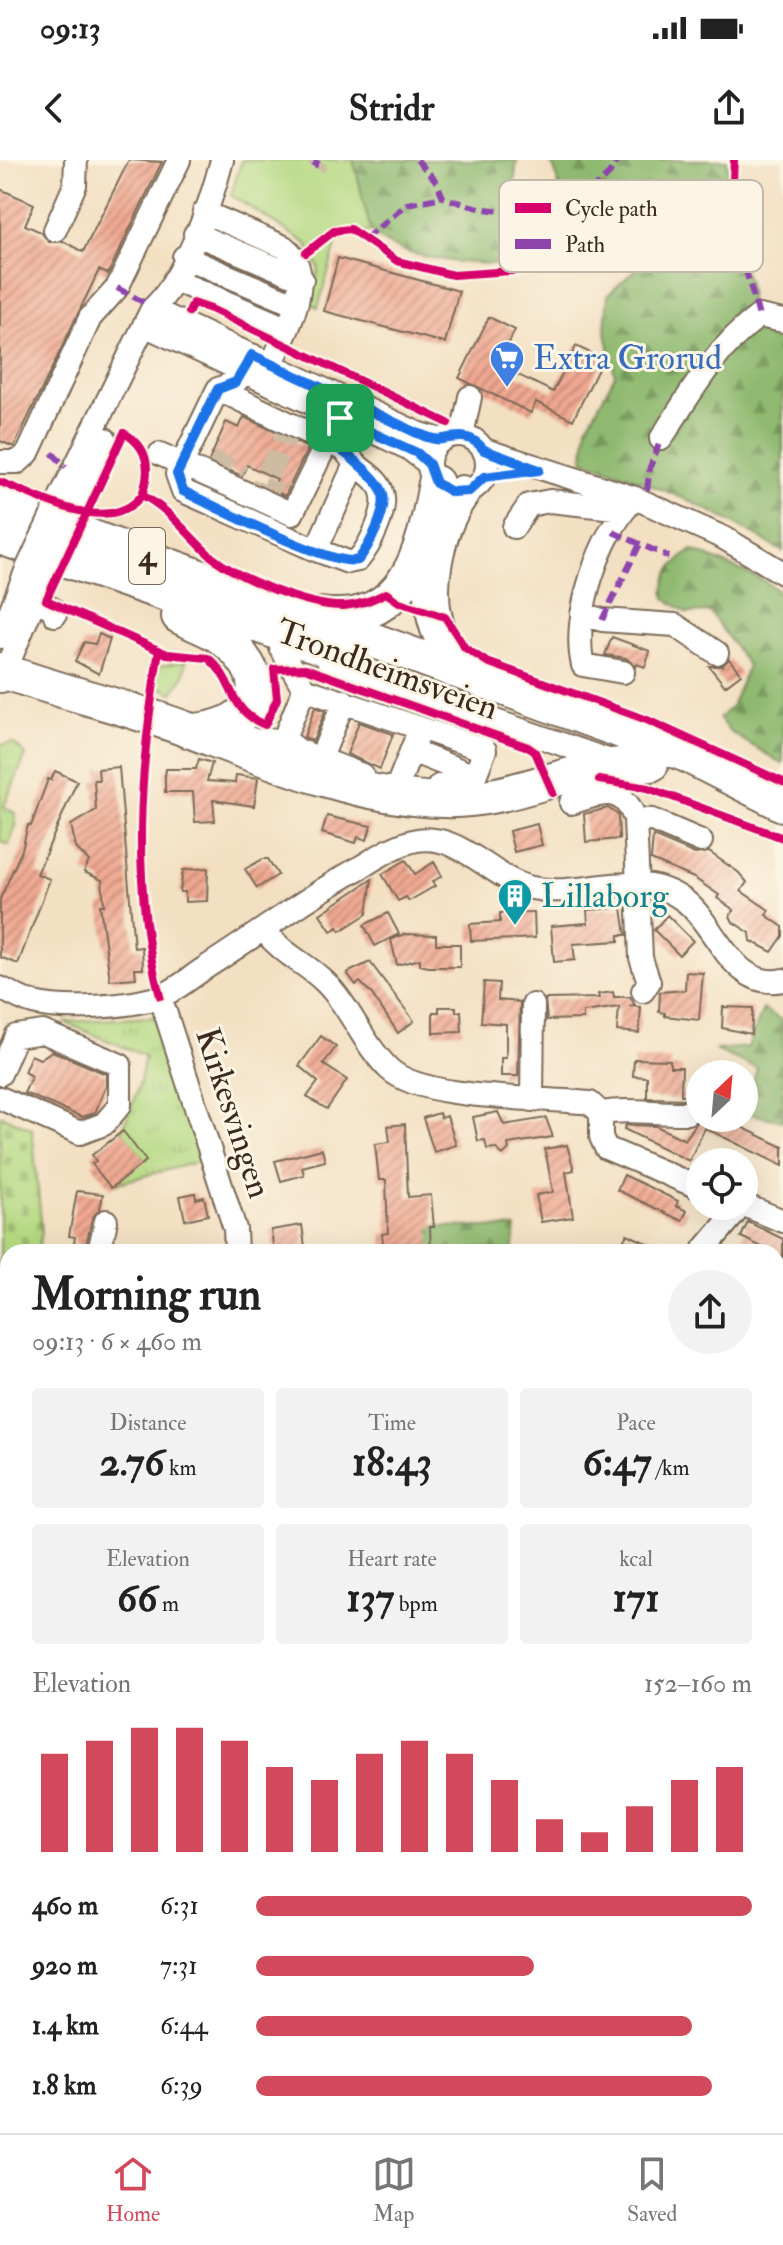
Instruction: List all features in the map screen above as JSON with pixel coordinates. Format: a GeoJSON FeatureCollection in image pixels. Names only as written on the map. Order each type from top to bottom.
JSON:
{"type":"FeatureCollection","features":[{"type":"Feature","properties":{"kind":"highway"},"geometry":{"type":"LineString","coordinates":[[294,609],[341,617],[378,609],[402,588],[424,534],[453,479]]}},
{"type":"Feature","properties":{"kind":"highway"},"geometry":{"type":"LineString","coordinates":[[453,479],[432,598],[438,628],[466,668]]}},
{"type":"Feature","properties":{"kind":"highway","name":"Trondheimsveien"},"geometry":{"type":"LineString","coordinates":[[0,504],[294,609],[332,627],[466,668],[687,755],[779,803]]}},
{"type":"Feature","properties":{"kind":"highway","name":"Trondheimsveien"},"geometry":{"type":"LineString","coordinates":[[0,537],[90,570],[169,592],[636,764],[779,803]]}},
{"type":"Feature","properties":{"kind":"highway"},"geometry":{"type":"LineString","coordinates":[[90,570],[216,632],[246,662],[254,685],[244,713],[207,729]]}},
{"type":"Feature","properties":{"kind":"highway"},"geometry":{"type":"LineString","coordinates":[[2,675],[282,749],[403,797],[464,800],[513,793],[636,764]]}},
{"type":"Feature","properties":{"kind":"street"},"geometry":{"type":"LineString","coordinates":[[55,230],[75,185],[76,160]]}},
{"type":"Feature","properties":{"kind":"street"},"geometry":{"type":"LineString","coordinates":[[0,462],[18,462],[28,453],[90,318],[117,288],[179,160]]}},
{"type":"Feature","properties":{"kind":"street"},"geometry":{"type":"LineString","coordinates":[[0,637],[36,572],[176,275],[222,160]]}},
{"type":"Feature","properties":{"kind":"street"},"geometry":{"type":"LineString","coordinates":[[176,275],[284,247],[296,256],[295,298],[258,368],[218,389],[177,474],[183,491],[316,550],[348,562],[358,560],[379,517],[383,494],[376,481],[355,464],[345,450],[218,389]]}},
{"type":"Feature","properties":{"kind":"street"},"geometry":{"type":"LineString","coordinates":[[176,275],[295,298]]}},
{"type":"Feature","properties":{"kind":"street"},"geometry":{"type":"LineString","coordinates":[[176,275],[295,298]]}},
{"type":"Feature","properties":{"kind":"street"},"geometry":{"type":"LineString","coordinates":[[176,275],[258,368],[344,409],[453,479],[539,470]]}},
{"type":"Feature","properties":{"kind":"street"},"geometry":{"type":"LineString","coordinates":[[661,439],[707,366],[736,332],[759,316],[783,321]]}},
{"type":"Feature","properties":{"kind":"street"},"geometry":{"type":"LineString","coordinates":[[453,479],[452,437],[470,397]]}},
{"type":"Feature","properties":{"kind":"street"},"geometry":{"type":"LineString","coordinates":[[344,409],[417,433],[478,443],[484,450],[487,464],[453,479]]}},
{"type":"Feature","properties":{"kind":"street"},"geometry":{"type":"LineString","coordinates":[[185,458],[259,492],[292,514],[344,409]]}},
{"type":"Feature","properties":{"kind":"street"},"geometry":{"type":"LineString","coordinates":[[484,450],[539,470],[586,479],[630,503],[724,538],[783,573]]}},
{"type":"Feature","properties":{"kind":"street"},"geometry":{"type":"LineString","coordinates":[[160,454],[210,460]]}},
{"type":"Feature","properties":{"kind":"street"},"geometry":{"type":"LineString","coordinates":[[316,550],[355,464]]}},
{"type":"Feature","properties":{"kind":"street"},"geometry":{"type":"LineString","coordinates":[[242,476],[259,492]]}},
{"type":"Feature","properties":{"kind":"street"},"geometry":{"type":"LineString","coordinates":[[514,527],[529,505],[550,501],[630,503]]}},
{"type":"Feature","properties":{"kind":"street"},"geometry":{"type":"LineString","coordinates":[[623,672],[583,665],[578,646],[582,614],[593,574],[630,503]]}},
{"type":"Feature","properties":{"kind":"street"},"geometry":{"type":"LineString","coordinates":[[2,675],[35,599],[36,572]]}},
{"type":"Feature","properties":{"kind":"street"},"geometry":{"type":"LineString","coordinates":[[35,599],[53,609],[55,615]]}},
{"type":"Feature","properties":{"kind":"street"},"geometry":{"type":"LineString","coordinates":[[582,614],[602,620],[675,625],[717,653]]}},
{"type":"Feature","properties":{"kind":"street"},"geometry":{"type":"LineString","coordinates":[[341,617],[466,668]]}},
{"type":"Feature","properties":{"kind":"street"},"geometry":{"type":"LineString","coordinates":[[216,632],[281,648],[636,764]]}},
{"type":"Feature","properties":{"kind":"street"},"geometry":{"type":"LineString","coordinates":[[281,648],[304,689],[344,701],[415,739],[485,750],[473,781],[441,787],[323,767],[344,701]]}},
{"type":"Feature","properties":{"kind":"street"},"geometry":{"type":"LineString","coordinates":[[282,749],[304,689]]}},
{"type":"Feature","properties":{"kind":"street"},"geometry":{"type":"LineString","coordinates":[[399,782],[415,739]]}},
{"type":"Feature","properties":{"kind":"street"},"geometry":{"type":"LineString","coordinates":[[571,803],[620,795],[629,802],[635,819],[641,958],[649,982],[643,991]]}},
{"type":"Feature","properties":{"kind":"street"},"geometry":{"type":"LineString","coordinates":[[635,819],[652,820],[701,841]]}},
{"type":"Feature","properties":{"kind":"street"},"geometry":{"type":"LineString","coordinates":[[0,988],[32,1003],[83,1007],[160,996],[318,892],[416,840],[433,840],[460,849],[508,880],[527,887],[550,890],[636,883],[661,888],[684,900],[733,962],[751,974],[782,983]]}},
{"type":"Feature","properties":{"kind":"street"},"geometry":{"type":"LineString","coordinates":[[264,930],[279,950],[324,981],[374,1051],[396,1076],[422,1086],[532,1100],[590,1103],[601,1113],[602,1142],[613,1154],[686,1183]]}},
{"type":"Feature","properties":{"kind":"street","name":"Kirkesvingen"},"geometry":{"type":"LineString","coordinates":[[160,996],[235,1229],[236,1244]]}},
{"type":"Feature","properties":{"kind":"street"},"geometry":{"type":"LineString","coordinates":[[43,1032],[53,1005]]}},
{"type":"Feature","properties":{"kind":"street"},"geometry":{"type":"LineString","coordinates":[[532,1100],[533,1005]]}},
{"type":"Feature","properties":{"kind":"street"},"geometry":{"type":"LineString","coordinates":[[0,1074],[16,1036],[43,1032],[120,1065],[120,1105],[104,1124],[80,1133],[0,1098]]}},
{"type":"Feature","properties":{"kind":"street"},"geometry":{"type":"LineString","coordinates":[[601,1113],[630,1109],[655,1114],[686,1113]]}},
{"type":"Feature","properties":{"kind":"street"},"geometry":{"type":"LineString","coordinates":[[758,1212],[783,1221]]}},
{"type":"Feature","properties":{"kind":"street"},"geometry":{"type":"LineString","coordinates":[[709,1244],[730,1220]]}},
{"type":"Feature","properties":{"kind":"street"},"geometry":{"type":"LineString","coordinates":[[101,1244],[106,1221]]}},
{"type":"Feature","properties":{"kind":"green space"},"geometry":{"type":"Polygon","coordinates":[[[242,160],[353,160],[372,231],[338,238],[318,308],[311,303],[319,268],[307,244],[231,195],[242,160]]]}},
{"type":"Feature","properties":{"kind":"green space"},"geometry":{"type":"Polygon","coordinates":[[[353,160],[517,160],[514,180],[499,180],[499,264],[441,260],[411,253],[388,244],[372,231],[353,160]]]}},
{"type":"Feature","properties":{"kind":"green space"},"geometry":{"type":"Polygon","coordinates":[[[547,160],[727,160],[729,179],[557,180],[553,166],[547,160]]]}},
{"type":"Feature","properties":{"kind":"green space"},"geometry":{"type":"Polygon","coordinates":[[[744,272],[749,289],[746,312],[754,325],[783,334],[783,552],[734,523],[686,500],[583,460],[587,427],[615,375],[605,328],[608,295],[631,274],[744,272]]]}},
{"type":"Feature","properties":{"kind":"green space"},"geometry":{"type":"Polygon","coordinates":[[[692,550],[759,578],[783,594],[783,764],[730,732],[719,718],[731,707],[748,666],[710,612],[687,613],[665,598],[667,576],[692,550]]]}},
{"type":"Feature","properties":{"kind":"green space"},"geometry":{"type":"Polygon","coordinates":[[[186,661],[184,675],[173,693],[156,686],[159,666],[186,661]]]}},
{"type":"Feature","properties":{"kind":"green space"},"geometry":{"type":"Polygon","coordinates":[[[13,743],[26,755],[4,806],[15,813],[16,825],[9,845],[0,841],[0,745],[13,743]]]}},
{"type":"Feature","properties":{"kind":"green space"},"geometry":{"type":"Polygon","coordinates":[[[763,1009],[783,1021],[783,1121],[758,1116],[758,1060],[738,1060],[715,1050],[748,1047],[763,1009]]]}},
{"type":"Feature","properties":{"kind":"green space"},"geometry":{"type":"Polygon","coordinates":[[[154,1017],[201,1161],[114,1184],[144,1159],[122,1131],[139,1086],[145,1056],[64,1022],[154,1017]]]}},
{"type":"Feature","properties":{"kind":"green space"},"geometry":{"type":"Polygon","coordinates":[[[0,1115],[32,1129],[42,1232],[39,1244],[0,1244],[0,1115]]]}},
{"type":"Feature","properties":{"kind":"green space"},"geometry":{"type":"Polygon","coordinates":[[[427,1226],[516,1228],[514,1244],[426,1244],[427,1226]]]}},
{"type":"Feature","properties":{"kind":"building"},"geometry":{"type":"Polygon","coordinates":[[[129,160],[162,162],[108,274],[99,270],[14,447],[0,441],[0,189],[34,204],[25,225],[41,232],[49,242],[63,241],[83,252],[129,160]]]}},
{"type":"Feature","properties":{"kind":"building"},"geometry":{"type":"Polygon","coordinates":[[[338,258],[459,291],[445,343],[324,311],[338,258]]]}},
{"type":"Feature","properties":{"kind":"building"},"geometry":{"type":"Polygon","coordinates":[[[489,317],[515,330],[498,365],[553,392],[576,346],[603,359],[573,420],[536,402],[531,413],[459,378],[489,317]]]}},
{"type":"Feature","properties":{"kind":"building"},"geometry":{"type":"Polygon","coordinates":[[[244,417],[308,448],[285,496],[272,490],[277,479],[247,465],[242,476],[209,461],[226,422],[239,428],[244,417]]]}},
{"type":"Feature","properties":{"kind":"building"},"geometry":{"type":"Polygon","coordinates":[[[99,634],[110,639],[99,674],[75,661],[84,642],[95,644],[99,634]]]}},
{"type":"Feature","properties":{"kind":"building"},"geometry":{"type":"Polygon","coordinates":[[[612,637],[650,651],[645,667],[637,664],[636,667],[626,658],[605,655],[612,637]]]}},
{"type":"Feature","properties":{"kind":"building"},"geometry":{"type":"Polygon","coordinates":[[[729,659],[741,674],[725,686],[709,666],[722,666],[729,659]]]}},
{"type":"Feature","properties":{"kind":"building"},"geometry":{"type":"Polygon","coordinates":[[[315,707],[325,711],[313,741],[304,737],[315,707]]]}},
{"type":"Feature","properties":{"kind":"building"},"geometry":{"type":"Polygon","coordinates":[[[359,722],[393,734],[380,769],[347,754],[359,722]]]}},
{"type":"Feature","properties":{"kind":"building"},"geometry":{"type":"Polygon","coordinates":[[[199,759],[212,763],[207,781],[235,783],[236,775],[258,778],[254,806],[213,800],[215,821],[195,822],[193,792],[165,792],[165,776],[166,769],[196,769],[199,759]]]}},
{"type":"Feature","properties":{"kind":"building"},"geometry":{"type":"Polygon","coordinates":[[[119,767],[134,948],[142,947],[143,969],[135,969],[136,978],[110,980],[100,905],[104,905],[102,880],[84,872],[89,861],[76,848],[71,825],[96,810],[94,780],[99,780],[98,769],[119,767]]]}},
{"type":"Feature","properties":{"kind":"building"},"geometry":{"type":"Polygon","coordinates":[[[55,771],[77,781],[37,874],[50,879],[18,964],[0,957],[0,899],[22,850],[28,825],[31,826],[48,779],[51,780],[55,771]]]}},
{"type":"Feature","properties":{"kind":"building"},"geometry":{"type":"Polygon","coordinates":[[[608,808],[618,815],[619,839],[586,842],[584,814],[608,808]]]}},
{"type":"Feature","properties":{"kind":"building"},"geometry":{"type":"Polygon","coordinates":[[[327,816],[371,826],[367,840],[358,837],[356,843],[322,833],[327,816]]]}},
{"type":"Feature","properties":{"kind":"building"},"geometry":{"type":"Polygon","coordinates":[[[537,824],[542,845],[514,852],[509,831],[537,824]]]}},
{"type":"Feature","properties":{"kind":"building"},"geometry":{"type":"Polygon","coordinates":[[[653,836],[695,854],[709,852],[738,872],[747,882],[741,891],[769,910],[766,915],[783,927],[783,936],[772,952],[751,941],[750,933],[733,922],[730,916],[734,910],[717,898],[719,895],[694,878],[651,860],[653,836]]]}},
{"type":"Feature","properties":{"kind":"building"},"geometry":{"type":"Polygon","coordinates":[[[268,859],[278,875],[257,888],[245,869],[268,859]]]}},
{"type":"Feature","properties":{"kind":"building"},"geometry":{"type":"Polygon","coordinates":[[[406,860],[415,874],[434,862],[442,876],[432,882],[435,886],[409,901],[406,897],[398,901],[382,874],[406,860]]]}},
{"type":"Feature","properties":{"kind":"building"},"geometry":{"type":"Polygon","coordinates":[[[208,868],[207,901],[185,902],[185,892],[180,892],[183,870],[208,868]]]}},
{"type":"Feature","properties":{"kind":"building"},"geometry":{"type":"Polygon","coordinates":[[[372,879],[367,914],[340,931],[338,927],[331,931],[320,914],[372,879]]]}},
{"type":"Feature","properties":{"kind":"building"},"geometry":{"type":"Polygon","coordinates":[[[622,908],[626,935],[619,935],[619,941],[573,944],[575,960],[554,962],[551,926],[588,923],[587,910],[622,908]]]}},
{"type":"Feature","properties":{"kind":"building","name":"Lillaborg"},"geometry":{"type":"Polygon","coordinates":[[[534,912],[535,938],[471,941],[470,924],[500,922],[500,913],[534,912]]]}},
{"type":"Feature","properties":{"kind":"building"},"geometry":{"type":"Polygon","coordinates":[[[388,913],[399,934],[375,946],[364,925],[388,913]]]}},
{"type":"Feature","properties":{"kind":"building"},"geometry":{"type":"Polygon","coordinates":[[[667,915],[693,941],[679,955],[654,930],[667,915]]]}},
{"type":"Feature","properties":{"kind":"building"},"geometry":{"type":"Polygon","coordinates":[[[404,934],[436,935],[436,944],[460,944],[460,967],[428,967],[420,965],[420,959],[397,965],[391,940],[404,934]]]}},
{"type":"Feature","properties":{"kind":"building"},"geometry":{"type":"Polygon","coordinates":[[[370,962],[414,1021],[398,1033],[371,993],[360,982],[356,985],[347,973],[370,962]]]}},
{"type":"Feature","properties":{"kind":"building"},"geometry":{"type":"Polygon","coordinates":[[[686,972],[703,973],[699,1020],[665,1016],[665,1013],[659,1012],[660,992],[685,990],[686,972]]]}},
{"type":"Feature","properties":{"kind":"building"},"geometry":{"type":"Polygon","coordinates":[[[484,982],[499,983],[498,1000],[520,1002],[518,1076],[501,1076],[501,1058],[506,1058],[506,1024],[481,1022],[484,982]]]}},
{"type":"Feature","properties":{"kind":"building"},"geometry":{"type":"Polygon","coordinates":[[[613,992],[614,997],[630,997],[635,1005],[629,1006],[641,1007],[639,1033],[617,1031],[619,1007],[583,1012],[583,1019],[547,1020],[545,999],[599,998],[598,994],[613,992]]]}},
{"type":"Feature","properties":{"kind":"building"},"geometry":{"type":"Polygon","coordinates":[[[439,1007],[456,1007],[456,1012],[461,1011],[462,1032],[433,1033],[433,1012],[439,1012],[439,1007]]]}},
{"type":"Feature","properties":{"kind":"building"},"geometry":{"type":"Polygon","coordinates":[[[723,1007],[753,1008],[751,1034],[722,1028],[723,1007]]]}},
{"type":"Feature","properties":{"kind":"building"},"geometry":{"type":"Polygon","coordinates":[[[321,1036],[336,1047],[323,1064],[347,1080],[327,1109],[307,1097],[318,1082],[299,1066],[321,1036]]]}},
{"type":"Feature","properties":{"kind":"building"},"geometry":{"type":"Polygon","coordinates":[[[52,1051],[106,1074],[106,1086],[95,1113],[82,1117],[24,1093],[32,1076],[24,1072],[31,1055],[40,1059],[52,1051]]]}},
{"type":"Feature","properties":{"kind":"building"},"geometry":{"type":"Polygon","coordinates":[[[634,1059],[670,1060],[670,1067],[682,1067],[681,1095],[686,1095],[686,1099],[647,1098],[647,1077],[633,1076],[634,1059]]]}},
{"type":"Feature","properties":{"kind":"building"},"geometry":{"type":"Polygon","coordinates":[[[498,1112],[504,1125],[546,1118],[553,1137],[508,1144],[509,1149],[503,1155],[495,1148],[487,1149],[485,1140],[478,1141],[473,1117],[498,1112]]]}},
{"type":"Feature","properties":{"kind":"building"},"geometry":{"type":"Polygon","coordinates":[[[439,1113],[441,1118],[447,1116],[456,1145],[434,1152],[423,1118],[439,1113]]]}},
{"type":"Feature","properties":{"kind":"building"},"geometry":{"type":"Polygon","coordinates":[[[405,1124],[408,1197],[431,1195],[434,1227],[430,1227],[431,1244],[383,1244],[382,1234],[388,1233],[386,1180],[379,1180],[375,1144],[390,1142],[388,1126],[405,1124]]]}},
{"type":"Feature","properties":{"kind":"building"},"geometry":{"type":"Polygon","coordinates":[[[626,1125],[656,1126],[685,1140],[690,1132],[703,1132],[695,1148],[686,1148],[686,1160],[624,1129],[626,1125]]]}},
{"type":"Feature","properties":{"kind":"building"},"geometry":{"type":"Polygon","coordinates":[[[123,1131],[146,1161],[111,1188],[92,1164],[96,1161],[92,1155],[123,1131]]]}},
{"type":"Feature","properties":{"kind":"building"},"geometry":{"type":"Polygon","coordinates":[[[713,1132],[752,1132],[783,1147],[783,1166],[758,1154],[758,1148],[746,1148],[713,1132]]]}},
{"type":"Feature","properties":{"kind":"building"},"geometry":{"type":"Polygon","coordinates":[[[567,1145],[574,1170],[566,1172],[573,1217],[541,1222],[536,1195],[553,1192],[545,1149],[567,1145]]]}},
{"type":"Feature","properties":{"kind":"building"},"geometry":{"type":"Polygon","coordinates":[[[322,1149],[325,1161],[302,1167],[304,1175],[281,1181],[275,1161],[322,1149]]]}},
{"type":"Feature","properties":{"kind":"building"},"geometry":{"type":"Polygon","coordinates":[[[624,1175],[678,1201],[676,1206],[686,1213],[682,1221],[617,1190],[624,1175]]]}},
{"type":"Feature","properties":{"kind":"building"},"geometry":{"type":"Polygon","coordinates":[[[77,1191],[103,1194],[100,1209],[92,1218],[86,1244],[74,1243],[75,1237],[69,1236],[77,1191]]]}},
{"type":"Feature","properties":{"kind":"building"},"geometry":{"type":"Polygon","coordinates":[[[195,1193],[196,1199],[204,1197],[208,1215],[185,1220],[180,1196],[195,1193]]]}},
{"type":"Feature","properties":{"kind":"building"},"geometry":{"type":"Polygon","coordinates":[[[748,1222],[783,1239],[783,1244],[756,1244],[741,1237],[748,1222]]]}},
{"type":"Feature","properties":{"kind":"building"},"geometry":{"type":"Polygon","coordinates":[[[302,1225],[305,1244],[273,1244],[271,1230],[302,1225]]]}},
{"type":"Feature","properties":{"kind":"building"},"geometry":{"type":"Polygon","coordinates":[[[627,1234],[649,1244],[622,1244],[627,1234]]]}},
{"type":"Feature","properties":{"kind":"tunnel"},"geometry":{"type":"LineString","coordinates":[[314,167],[318,160]]}},
{"type":"Feature","properties":{"kind":"tunnel"},"geometry":{"type":"LineString","coordinates":[[292,424],[262,487],[297,504]]}},
{"type":"Feature","properties":{"kind":"tunnel"},"geometry":{"type":"LineString","coordinates":[[210,460],[242,476]]}},
{"type":"Feature","properties":{"kind":"marked path"},"geometry":{"type":"LineString","coordinates":[[314,167],[318,160]]}},
{"type":"Feature","properties":{"kind":"marked path"},"geometry":{"type":"LineString","coordinates":[[417,160],[436,181],[443,197],[475,207],[499,210]]}},
{"type":"Feature","properties":{"kind":"marked path"},"geometry":{"type":"LineString","coordinates":[[603,180],[617,160]]}},
{"type":"Feature","properties":{"kind":"marked path"},"geometry":{"type":"LineString","coordinates":[[365,239],[407,204],[443,197]]}},
{"type":"Feature","properties":{"kind":"marked path"},"geometry":{"type":"LineString","coordinates":[[746,272],[759,316]]}},
{"type":"Feature","properties":{"kind":"marked path"},"geometry":{"type":"LineString","coordinates":[[117,288],[145,303]]}},
{"type":"Feature","properties":{"kind":"marked path"},"geometry":{"type":"LineString","coordinates":[[647,490],[650,467],[661,439]]}},
{"type":"Feature","properties":{"kind":"marked path"},"geometry":{"type":"LineString","coordinates":[[52,453],[66,467]]}},
{"type":"Feature","properties":{"kind":"marked path"},"geometry":{"type":"LineString","coordinates":[[613,532],[669,557]]}},
{"type":"Feature","properties":{"kind":"marked path"},"geometry":{"type":"LineString","coordinates":[[602,620],[640,544]]}},
{"type":"Feature","properties":{"kind":"cycle path"},"geometry":{"type":"LineString","coordinates":[[733,180],[734,160]]}},
{"type":"Feature","properties":{"kind":"cycle path"},"geometry":{"type":"LineString","coordinates":[[306,253],[334,231],[350,229],[397,261],[453,275],[499,272]]}},
{"type":"Feature","properties":{"kind":"cycle path"},"geometry":{"type":"LineString","coordinates":[[189,312],[193,303],[211,309],[448,423]]}},
{"type":"Feature","properties":{"kind":"cycle path"},"geometry":{"type":"LineString","coordinates":[[142,495],[146,460],[139,445],[124,433],[46,600],[167,654],[208,658],[223,675],[237,703],[253,719],[265,725],[277,699],[274,669],[305,668],[528,747],[535,752],[553,793]]}},
{"type":"Feature","properties":{"kind":"cycle path"},"geometry":{"type":"LineString","coordinates":[[0,482],[54,504],[93,513],[112,513],[128,507],[142,495],[171,516],[212,557],[256,582],[294,597],[329,605],[355,605],[386,593],[399,602],[445,617],[465,648],[487,662],[647,720],[783,782]]}},
{"type":"Feature","properties":{"kind":"cycle path"},"geometry":{"type":"LineString","coordinates":[[159,650],[143,780],[141,867],[151,953],[160,996]]}},
{"type":"Feature","properties":{"kind":"cycle path"},"geometry":{"type":"LineString","coordinates":[[599,780],[648,788],[783,838]]}},
{"type":"Feature","properties":{"kind":"place","name":"Extra Grorud"},"geometry":{"type":"Point","coordinates":[507,389]}},
{"type":"Feature","properties":{"kind":"place","name":"Lillaborg"},"geometry":{"type":"Point","coordinates":[515,927]}},
{"type":"Feature","properties":{"kind":"route"},"geometry":{"type":"LineString","coordinates":[[252,355],[417,433],[441,440],[462,435],[471,438],[484,450],[539,470],[484,477],[469,491],[452,492],[436,483],[429,464],[417,453],[340,418],[327,442],[345,450],[355,464],[376,481],[383,494],[379,517],[358,560],[348,562],[246,522],[183,491],[179,484],[177,474],[218,389],[236,382],[252,355]]}}]}
